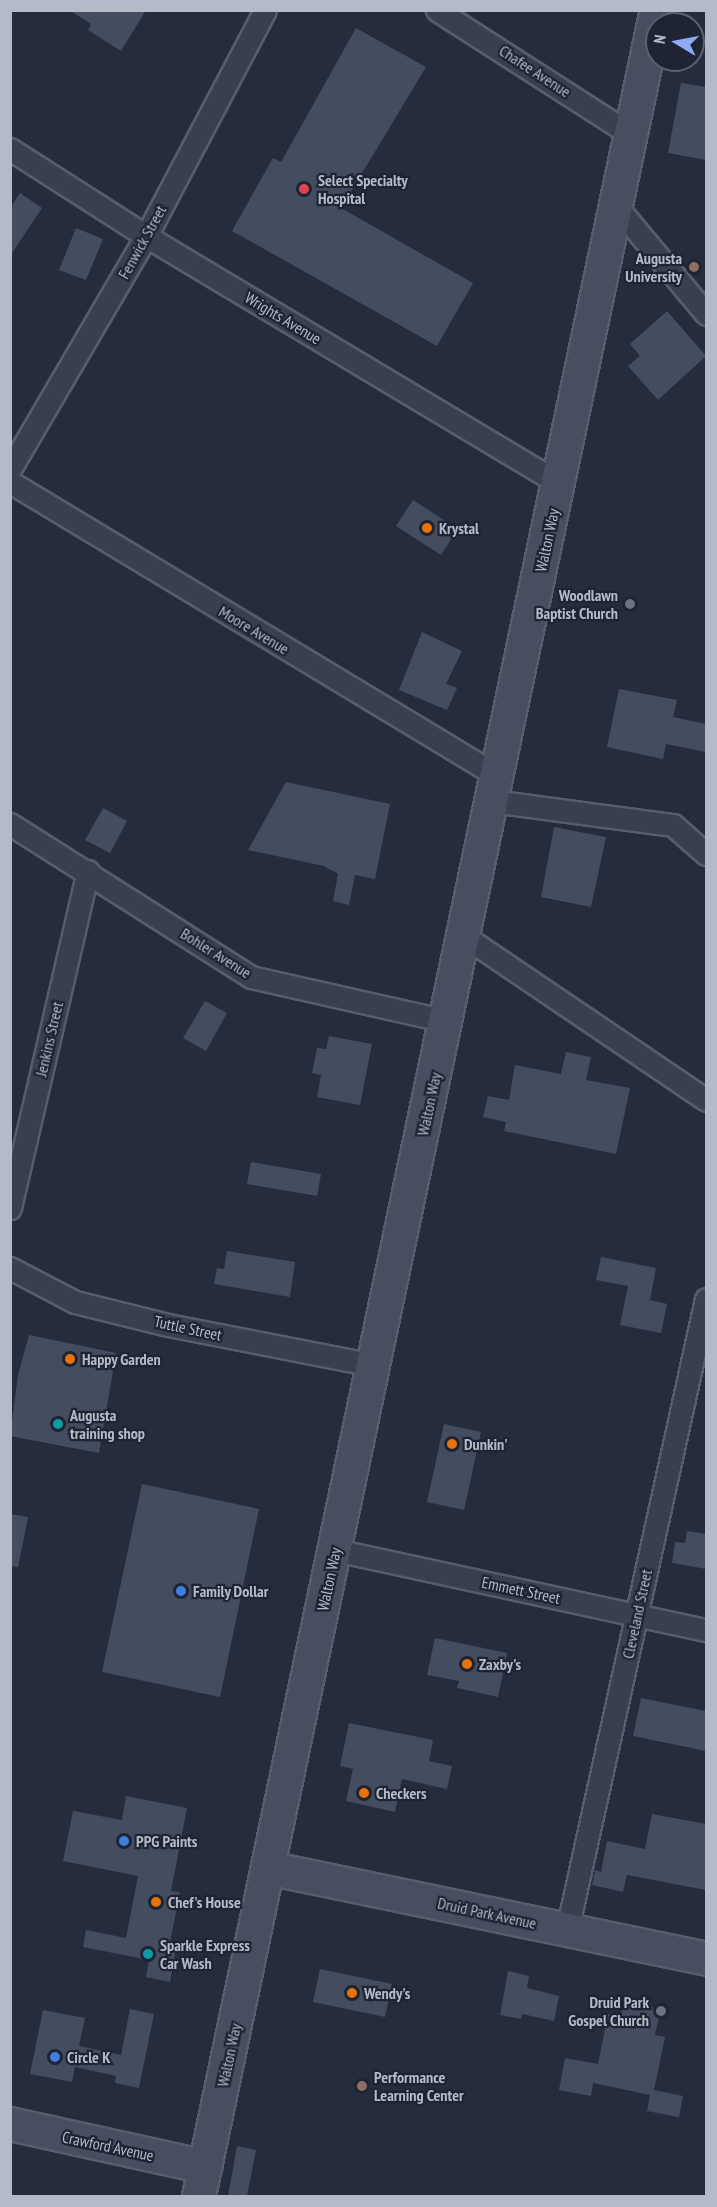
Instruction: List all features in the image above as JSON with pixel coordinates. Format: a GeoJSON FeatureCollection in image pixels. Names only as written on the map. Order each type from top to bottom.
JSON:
{"type":"FeatureCollection","features":[{"type":"Feature","properties":{"kind":"main road","name":"Walton Way"},"geometry":{"type":"LineString","coordinates":[[202,2182],[657,10]]}},
{"type":"Feature","properties":{"kind":"main road","name":"Druid Park Avenue"},"geometry":{"type":"LineString","coordinates":[[268,1868],[706,1959]]}},
{"type":"Feature","properties":{"kind":"main road","name":"Crawford Avenue"},"geometry":{"type":"LineString","coordinates":[[10,2124],[202,2182]]}},
{"type":"Feature","properties":{"kind":"street","name":"Fenwick Street"},"geometry":{"type":"LineString","coordinates":[[10,469],[146,236],[265,10]]}},
{"type":"Feature","properties":{"kind":"street","name":"Chafee Avenue"},"geometry":{"type":"LineString","coordinates":[[437,10],[632,135]]}},
{"type":"Feature","properties":{"kind":"street","name":"Wrights Avenue"},"geometry":{"type":"LineString","coordinates":[[10,149],[146,236],[559,483]]}},
{"type":"Feature","properties":{"kind":"street"},"geometry":{"type":"LineString","coordinates":[[617,207],[706,314]]}},
{"type":"Feature","properties":{"kind":"street","name":"Moore Avenue"},"geometry":{"type":"LineString","coordinates":[[10,482],[495,788],[673,825],[706,854]]}},
{"type":"Feature","properties":{"kind":"street","name":"Bohler Avenue"},"geometry":{"type":"LineString","coordinates":[[10,824],[88,871],[251,977],[446,1021]]}},
{"type":"Feature","properties":{"kind":"street","name":"Jenkins Street"},"geometry":{"type":"LineString","coordinates":[[10,1208],[88,871]]}},
{"type":"Feature","properties":{"kind":"street"},"geometry":{"type":"LineString","coordinates":[[464,936],[706,1100]]}},
{"type":"Feature","properties":{"kind":"street","name":"Tuttle Street"},"geometry":{"type":"LineString","coordinates":[[10,1268],[75,1302],[168,1325],[374,1365]]}},
{"type":"Feature","properties":{"kind":"street","name":"Cleveland Street"},"geometry":{"type":"LineString","coordinates":[[567,1930],[706,1299]]}},
{"type":"Feature","properties":{"kind":"street","name":"Emmett Street"},"geometry":{"type":"LineString","coordinates":[[335,1550],[706,1630]]}},
{"type":"Feature","properties":{"kind":"building"},"geometry":{"type":"Polygon","coordinates":[[[69,10],[146,10],[121,51],[88,30],[91,24],[69,10]]]}},
{"type":"Feature","properties":{"kind":"building","name":"Select Specialty Hospital"},"geometry":{"type":"Polygon","coordinates":[[[356,28],[426,67],[341,208],[473,283],[437,346],[232,231],[273,158],[281,162],[356,28]]]}},
{"type":"Feature","properties":{"kind":"building"},"geometry":{"type":"Polygon","coordinates":[[[681,83],[706,87],[706,160],[668,153],[681,83]]]}},
{"type":"Feature","properties":{"kind":"building"},"geometry":{"type":"Polygon","coordinates":[[[20,193],[42,208],[10,256],[10,208],[20,193]]]}},
{"type":"Feature","properties":{"kind":"building"},"geometry":{"type":"Polygon","coordinates":[[[76,228],[103,239],[86,280],[59,270],[76,228]]]}},
{"type":"Feature","properties":{"kind":"building"},"geometry":{"type":"Polygon","coordinates":[[[667,311],[706,356],[658,400],[628,366],[640,356],[630,344],[667,311]]]}},
{"type":"Feature","properties":{"kind":"building","name":"Krystal"},"geometry":{"type":"Polygon","coordinates":[[[413,500],[458,529],[441,555],[396,526],[413,500]]]}},
{"type":"Feature","properties":{"kind":"building"},"geometry":{"type":"Polygon","coordinates":[[[422,632],[462,651],[446,684],[457,688],[447,710],[399,690],[422,632]]]}},
{"type":"Feature","properties":{"kind":"building"},"geometry":{"type":"Polygon","coordinates":[[[619,689],[677,700],[673,717],[706,724],[706,752],[666,744],[663,759],[607,747],[619,689]]]}},
{"type":"Feature","properties":{"kind":"building"},"geometry":{"type":"Polygon","coordinates":[[[286,782],[390,804],[375,879],[355,875],[349,905],[333,901],[338,874],[324,866],[248,850],[286,782]]]}},
{"type":"Feature","properties":{"kind":"building"},"geometry":{"type":"Polygon","coordinates":[[[103,808],[127,821],[110,853],[85,840],[103,808]]]}},
{"type":"Feature","properties":{"kind":"building"},"geometry":{"type":"Polygon","coordinates":[[[554,827],[606,837],[591,907],[541,897],[554,827]]]}},
{"type":"Feature","properties":{"kind":"building"},"geometry":{"type":"Polygon","coordinates":[[[205,1001],[227,1013],[206,1051],[183,1038],[205,1001]]]}},
{"type":"Feature","properties":{"kind":"building"},"geometry":{"type":"Polygon","coordinates":[[[329,1036],[372,1044],[360,1105],[317,1097],[321,1075],[312,1073],[317,1048],[326,1049],[329,1036]]]}},
{"type":"Feature","properties":{"kind":"building"},"geometry":{"type":"Polygon","coordinates":[[[566,1052],[591,1057],[586,1080],[630,1088],[616,1154],[504,1131],[506,1122],[483,1117],[488,1096],[509,1100],[515,1065],[561,1074],[566,1052]]]}},
{"type":"Feature","properties":{"kind":"building"},"geometry":{"type":"Polygon","coordinates":[[[251,1162],[321,1174],[317,1196],[247,1184],[251,1162]]]}},
{"type":"Feature","properties":{"kind":"building"},"geometry":{"type":"Polygon","coordinates":[[[227,1251],[295,1262],[290,1297],[214,1284],[217,1268],[224,1269],[227,1251]]]}},
{"type":"Feature","properties":{"kind":"building"},"geometry":{"type":"Polygon","coordinates":[[[601,1257],[656,1268],[650,1300],[667,1304],[661,1333],[620,1325],[628,1286],[596,1280],[601,1257]]]}},
{"type":"Feature","properties":{"kind":"building"},"geometry":{"type":"Polygon","coordinates":[[[29,1335],[116,1353],[99,1453],[10,1436],[18,1375],[29,1335]]]}},
{"type":"Feature","properties":{"kind":"building"},"geometry":{"type":"Polygon","coordinates":[[[444,1424],[481,1432],[464,1510],[427,1502],[444,1424]]]}},
{"type":"Feature","properties":{"kind":"building","name":"Family Dollar"},"geometry":{"type":"Polygon","coordinates":[[[142,1484],[259,1509],[220,1697],[102,1672],[142,1484]]]}},
{"type":"Feature","properties":{"kind":"building"},"geometry":{"type":"Polygon","coordinates":[[[10,1514],[28,1517],[18,1567],[10,1566],[10,1514]]]}},
{"type":"Feature","properties":{"kind":"building"},"geometry":{"type":"Polygon","coordinates":[[[687,1531],[706,1534],[706,1569],[672,1563],[675,1542],[685,1543],[687,1531]]]}},
{"type":"Feature","properties":{"kind":"building","name":"Zaxby's"},"geometry":{"type":"Polygon","coordinates":[[[435,1638],[507,1653],[498,1697],[457,1688],[459,1681],[427,1675],[435,1638]]]}},
{"type":"Feature","properties":{"kind":"building"},"geometry":{"type":"Polygon","coordinates":[[[641,1698],[706,1711],[706,1751],[633,1736],[641,1698]]]}},
{"type":"Feature","properties":{"kind":"building"},"geometry":{"type":"Polygon","coordinates":[[[349,1723],[433,1740],[429,1761],[452,1766],[447,1789],[402,1779],[395,1812],[346,1801],[353,1769],[340,1766],[349,1723]]]}},
{"type":"Feature","properties":{"kind":"building","name":"PPG Paints"},"geometry":{"type":"Polygon","coordinates":[[[126,1796],[187,1808],[171,1891],[180,1892],[169,1947],[176,1948],[170,1982],[146,1977],[149,1960],[83,1947],[86,1930],[126,1938],[138,1876],[63,1861],[73,1811],[122,1820],[126,1796]]]}},
{"type":"Feature","properties":{"kind":"building"},"geometry":{"type":"Polygon","coordinates":[[[652,1814],[706,1824],[706,1890],[627,1875],[623,1892],[592,1885],[595,1870],[601,1872],[607,1841],[645,1849],[652,1814]]]}},
{"type":"Feature","properties":{"kind":"building","name":"Wendy's"},"geometry":{"type":"Polygon","coordinates":[[[320,1969],[392,1984],[385,2017],[313,2002],[320,1969]]]}},
{"type":"Feature","properties":{"kind":"building"},"geometry":{"type":"Polygon","coordinates":[[[508,1971],[529,1976],[527,1988],[559,1996],[554,2021],[522,2014],[521,2019],[500,2015],[508,1971]]]}},
{"type":"Feature","properties":{"kind":"building"},"geometry":{"type":"Polygon","coordinates":[[[624,2002],[661,2009],[655,2035],[665,2037],[654,2090],[683,2096],[679,2117],[647,2111],[650,2095],[593,2083],[591,2096],[559,2090],[565,2058],[598,2064],[608,2014],[620,2017],[624,2002]]]}},
{"type":"Feature","properties":{"kind":"building"},"geometry":{"type":"Polygon","coordinates":[[[130,2009],[154,2014],[139,2088],[115,2083],[116,2076],[75,2067],[72,2082],[30,2074],[43,2010],[85,2018],[79,2046],[121,2055],[130,2009]]]}},
{"type":"Feature","properties":{"kind":"building"},"geometry":{"type":"Polygon","coordinates":[[[237,2146],[256,2150],[247,2196],[228,2196],[237,2146]]]}},
{"type":"Feature","properties":{"kind":"place","name":"Select Specialty Hospital"},"geometry":{"type":"Point","coordinates":[304,189]}},
{"type":"Feature","properties":{"kind":"place","name":"Augusta University"},"geometry":{"type":"Point","coordinates":[694,267]}},
{"type":"Feature","properties":{"kind":"place","name":"Krystal"},"geometry":{"type":"Point","coordinates":[427,528]}},
{"type":"Feature","properties":{"kind":"place","name":"Woodlawn Baptist Church"},"geometry":{"type":"Point","coordinates":[630,604]}},
{"type":"Feature","properties":{"kind":"place","name":"Happy Garden"},"geometry":{"type":"Point","coordinates":[70,1359]}},
{"type":"Feature","properties":{"kind":"place","name":"Augusta training shop"},"geometry":{"type":"Point","coordinates":[58,1424]}},
{"type":"Feature","properties":{"kind":"place","name":"Dunkin'"},"geometry":{"type":"Point","coordinates":[452,1444]}},
{"type":"Feature","properties":{"kind":"place","name":"Family Dollar"},"geometry":{"type":"Point","coordinates":[181,1591]}},
{"type":"Feature","properties":{"kind":"place","name":"Zaxby's"},"geometry":{"type":"Point","coordinates":[467,1664]}},
{"type":"Feature","properties":{"kind":"place","name":"Checkers"},"geometry":{"type":"Point","coordinates":[364,1793]}},
{"type":"Feature","properties":{"kind":"place","name":"PPG Paints"},"geometry":{"type":"Point","coordinates":[124,1841]}},
{"type":"Feature","properties":{"kind":"place","name":"Chef's House"},"geometry":{"type":"Point","coordinates":[156,1902]}},
{"type":"Feature","properties":{"kind":"place","name":"Sparkle Express Car Wash"},"geometry":{"type":"Point","coordinates":[148,1954]}},
{"type":"Feature","properties":{"kind":"place","name":"Wendy's"},"geometry":{"type":"Point","coordinates":[352,1993]}},
{"type":"Feature","properties":{"kind":"place","name":"Druid Park Gospel Church"},"geometry":{"type":"Point","coordinates":[661,2011]}},
{"type":"Feature","properties":{"kind":"place","name":"Circle K"},"geometry":{"type":"Point","coordinates":[55,2057]}},
{"type":"Feature","properties":{"kind":"place","name":"Performance Learning Center"},"geometry":{"type":"Point","coordinates":[362,2086]}}]}
